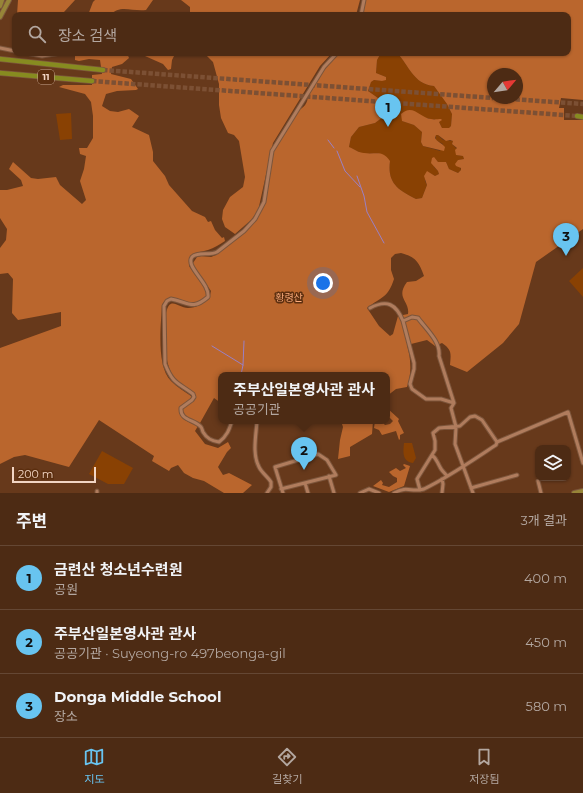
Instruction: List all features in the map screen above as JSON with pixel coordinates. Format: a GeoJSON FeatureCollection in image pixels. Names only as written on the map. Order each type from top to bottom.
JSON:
{"type":"FeatureCollection","features":[{"type":"Feature","properties":{"kind":"highway","name":"11"},"geometry":{"type":"LineString","coordinates":[[0,59],[103,70]]}},
{"type":"Feature","properties":{"kind":"highway","name":"11"},"geometry":{"type":"LineString","coordinates":[[0,73],[92,81]]}},
{"type":"Feature","properties":{"kind":"highway"},"geometry":{"type":"LineString","coordinates":[[577,116],[583,117]]}},
{"type":"Feature","properties":{"kind":"main road"},"geometry":{"type":"LineString","coordinates":[[0,6],[2,0]]}},
{"type":"Feature","properties":{"kind":"main road"},"geometry":{"type":"LineString","coordinates":[[0,18],[9,0]]}},
{"type":"Feature","properties":{"kind":"main road"},"geometry":{"type":"LineString","coordinates":[[574,493],[583,491]]}},
{"type":"Feature","properties":{"kind":"street"},"geometry":{"type":"LineString","coordinates":[[362,12],[364,0]]}},
{"type":"Feature","properties":{"kind":"street"},"geometry":{"type":"LineString","coordinates":[[0,48],[12,50]]}},
{"type":"Feature","properties":{"kind":"street"},"geometry":{"type":"LineString","coordinates":[[231,424],[225,438],[219,442],[213,441],[204,435],[200,426],[183,417],[181,408],[194,397],[193,394],[175,383],[165,364],[164,306],[167,301],[171,299],[196,306],[208,297],[209,292],[206,286],[192,267],[192,258],[198,254],[213,255],[244,231],[255,219],[264,202],[272,151],[324,67],[334,56]]}},
{"type":"Feature","properties":{"kind":"street"},"geometry":{"type":"LineString","coordinates":[[370,308],[379,304],[388,304],[396,308],[403,321],[414,363],[410,384],[412,389],[426,398],[441,398],[454,403]]}},
{"type":"Feature","properties":{"kind":"street"},"geometry":{"type":"LineString","coordinates":[[403,321],[412,317],[418,318],[437,342],[440,351],[439,356],[454,403],[451,408],[456,427],[455,444],[473,493]]}},
{"type":"Feature","properties":{"kind":"street"},"geometry":{"type":"LineString","coordinates":[[394,493],[406,489],[416,492],[422,491],[464,466],[496,445],[497,442],[568,412],[583,463]]}},
{"type":"Feature","properties":{"kind":"street"},"geometry":{"type":"LineString","coordinates":[[422,491],[417,479],[436,447],[433,433],[434,431],[439,428],[460,426],[470,417],[478,417],[482,420],[497,442]]}},
{"type":"Feature","properties":{"kind":"street"},"geometry":{"type":"LineString","coordinates":[[257,424],[255,440],[256,458],[258,466],[263,474],[271,482],[271,487],[267,493]]}},
{"type":"Feature","properties":{"kind":"street"},"geometry":{"type":"LineString","coordinates":[[282,489],[336,475],[327,460],[318,454],[275,467],[283,493]]}},
{"type":"Feature","properties":{"kind":"street"},"geometry":{"type":"LineString","coordinates":[[432,455],[437,458],[439,466],[447,476]]}},
{"type":"Feature","properties":{"kind":"street"},"geometry":{"type":"LineString","coordinates":[[471,488],[517,475]]}},
{"type":"Feature","properties":{"kind":"street"},"geometry":{"type":"LineString","coordinates":[[329,476],[334,493]]}},
{"type":"Feature","properties":{"kind":"street"},"geometry":{"type":"LineString","coordinates":[[442,479],[442,493]]}},
{"type":"Feature","properties":{"kind":"street"},"geometry":{"type":"LineString","coordinates":[[538,481],[541,493]]}},
{"type":"Feature","properties":{"kind":"street"},"geometry":{"type":"LineString","coordinates":[[305,483],[308,493]]}},
{"type":"Feature","properties":{"kind":"street"},"geometry":{"type":"LineString","coordinates":[[360,493],[369,489],[379,493]]}},
{"type":"Feature","properties":{"kind":"shaded area"},"geometry":{"type":"Polygon","coordinates":[[[379,56],[399,56],[416,78],[421,82],[434,86],[447,104],[452,114],[451,126],[449,128],[442,128],[439,122],[428,118],[402,121],[414,125],[422,132],[421,142],[423,146],[440,151],[443,144],[436,140],[436,135],[438,135],[443,140],[453,141],[452,144],[457,149],[456,155],[463,156],[464,159],[458,160],[461,170],[458,173],[449,169],[446,162],[438,162],[434,158],[434,167],[439,174],[435,176],[428,172],[425,181],[427,185],[422,198],[416,199],[395,185],[390,175],[390,161],[378,153],[363,154],[349,147],[351,137],[359,127],[375,123],[388,115],[390,109],[381,100],[368,91],[371,82],[374,80],[382,81],[386,77],[376,73],[377,60],[379,56]]]}},
{"type":"Feature","properties":{"kind":"shaded area"},"geometry":{"type":"Polygon","coordinates":[[[71,113],[72,139],[60,140],[56,114],[71,113]]]}},
{"type":"Feature","properties":{"kind":"shaded area"},"geometry":{"type":"Polygon","coordinates":[[[583,268],[583,297],[569,281],[583,268]]]}},
{"type":"Feature","properties":{"kind":"shaded area"},"geometry":{"type":"Polygon","coordinates":[[[404,443],[412,443],[416,458],[413,463],[409,462],[404,456],[404,443]]]}},
{"type":"Feature","properties":{"kind":"shaded area"},"geometry":{"type":"Polygon","coordinates":[[[102,451],[133,468],[124,484],[108,484],[89,474],[102,451]]]}},
{"type":"Feature","properties":{"kind":"green space"},"geometry":{"type":"Polygon","coordinates":[[[18,0],[75,0],[64,12],[17,12],[18,0]]]}},
{"type":"Feature","properties":{"kind":"green space"},"geometry":{"type":"Polygon","coordinates":[[[95,0],[153,0],[146,10],[122,9],[114,12],[89,12],[95,0]]]}},
{"type":"Feature","properties":{"kind":"green space"},"geometry":{"type":"Polygon","coordinates":[[[181,0],[360,0],[357,12],[190,12],[190,7],[181,0]]]}},
{"type":"Feature","properties":{"kind":"green space","name":"황령산"},"geometry":{"type":"Polygon","coordinates":[[[366,0],[583,0],[583,100],[561,98],[559,108],[564,108],[564,120],[583,120],[583,229],[536,262],[519,324],[503,343],[467,372],[450,365],[450,352],[445,345],[442,343],[435,346],[427,340],[407,345],[410,376],[407,387],[396,389],[390,394],[390,372],[218,372],[218,401],[214,398],[200,423],[185,416],[182,411],[196,396],[192,391],[177,381],[172,374],[166,357],[165,330],[166,313],[168,308],[170,305],[175,304],[191,308],[200,305],[209,299],[211,291],[193,263],[197,257],[211,257],[216,255],[244,233],[257,219],[265,203],[273,152],[297,111],[305,105],[308,95],[324,70],[336,56],[379,56],[377,60],[376,73],[386,77],[386,80],[374,80],[371,82],[368,91],[391,105],[388,115],[375,123],[359,127],[351,137],[349,147],[358,152],[378,153],[387,157],[390,161],[390,175],[395,185],[416,199],[422,198],[427,185],[424,176],[427,171],[435,176],[439,174],[431,163],[432,158],[434,157],[438,162],[446,162],[449,169],[458,173],[461,170],[461,168],[455,164],[458,160],[464,159],[463,156],[456,155],[455,150],[457,148],[452,144],[453,141],[446,141],[436,135],[435,138],[437,141],[445,147],[444,151],[423,146],[421,142],[422,132],[414,125],[402,121],[401,114],[405,111],[413,110],[427,118],[441,119],[442,120],[439,122],[442,128],[449,128],[451,126],[452,114],[447,104],[434,86],[421,82],[399,56],[571,56],[571,12],[363,12],[366,0]],[[401,253],[395,254],[391,258],[391,270],[394,279],[392,285],[387,294],[367,308],[379,326],[390,336],[393,334],[398,316],[408,314],[402,292],[404,287],[407,282],[416,281],[424,276],[414,258],[401,253]]]}},
{"type":"Feature","properties":{"kind":"green space"},"geometry":{"type":"Polygon","coordinates":[[[75,56],[128,56],[129,58],[122,64],[112,67],[111,74],[131,79],[138,89],[117,91],[106,94],[102,106],[110,111],[118,112],[129,109],[139,116],[132,127],[149,135],[153,152],[153,161],[165,176],[169,185],[192,211],[205,217],[208,222],[211,221],[215,230],[222,238],[224,237],[225,241],[210,249],[192,255],[190,261],[189,266],[208,293],[203,300],[198,303],[191,303],[172,299],[166,300],[162,305],[160,345],[163,366],[166,374],[171,381],[191,396],[191,399],[179,409],[179,413],[183,418],[198,426],[195,431],[205,444],[218,448],[228,442],[231,448],[218,467],[223,475],[229,473],[252,485],[243,493],[224,493],[204,481],[193,478],[184,473],[178,465],[171,468],[169,471],[152,461],[154,456],[99,420],[69,467],[25,455],[14,457],[0,464],[0,348],[61,326],[61,312],[18,320],[12,313],[13,279],[8,273],[0,274],[0,248],[6,240],[7,229],[0,218],[0,190],[23,186],[21,180],[9,169],[13,162],[31,178],[38,179],[56,177],[60,185],[82,204],[86,200],[80,181],[86,156],[80,154],[79,148],[87,148],[93,138],[93,116],[91,102],[85,94],[59,87],[63,85],[92,85],[92,75],[102,74],[100,60],[75,60],[75,56]]]}},
{"type":"Feature","properties":{"kind":"green space"},"geometry":{"type":"Polygon","coordinates":[[[145,56],[174,56],[171,69],[168,70],[163,64],[145,56]]]}},
{"type":"Feature","properties":{"kind":"green space"},"geometry":{"type":"Polygon","coordinates":[[[207,56],[329,56],[320,66],[273,143],[258,211],[251,220],[235,234],[225,227],[222,219],[223,210],[230,197],[243,187],[245,177],[239,141],[234,135],[228,133],[221,118],[219,105],[219,84],[213,62],[207,56]]]}},
{"type":"Feature","properties":{"kind":"green space"},"geometry":{"type":"Polygon","coordinates":[[[390,411],[399,419],[398,421],[404,433],[400,435],[399,440],[396,431],[382,435],[379,430],[374,428],[375,424],[385,425],[390,424],[393,421],[390,418],[390,411]]]}},
{"type":"Feature","properties":{"kind":"green space"},"geometry":{"type":"Polygon","coordinates":[[[342,424],[373,424],[372,434],[350,447],[350,456],[338,459],[340,440],[343,427],[342,424]]]}},
{"type":"Feature","properties":{"kind":"green space"},"geometry":{"type":"Polygon","coordinates":[[[403,465],[410,466],[404,486],[389,492],[373,486],[381,480],[383,483],[382,485],[389,487],[397,482],[397,478],[389,472],[396,468],[400,471],[406,468],[403,465]]]}},
{"type":"Feature","properties":{"kind":"waterway"},"geometry":{"type":"LineString","coordinates":[[328,140],[334,148]]}},
{"type":"Feature","properties":{"kind":"waterway"},"geometry":{"type":"LineString","coordinates":[[337,151],[345,171],[360,187]]}},
{"type":"Feature","properties":{"kind":"waterway"},"geometry":{"type":"LineString","coordinates":[[357,176],[364,196],[367,212],[384,243]]}},
{"type":"Feature","properties":{"kind":"waterway"},"geometry":{"type":"LineString","coordinates":[[242,372],[244,341]]}},
{"type":"Feature","properties":{"kind":"waterway"},"geometry":{"type":"LineString","coordinates":[[212,346],[243,365]]}},
{"type":"Feature","properties":{"kind":"tunnel"},"geometry":{"type":"LineString","coordinates":[[103,70],[487,98]]}},
{"type":"Feature","properties":{"kind":"tunnel"},"geometry":{"type":"LineString","coordinates":[[92,81],[577,116]]}},
{"type":"Feature","properties":{"kind":"tunnel"},"geometry":{"type":"LineString","coordinates":[[523,100],[583,104]]}},
{"type":"Feature","properties":{"kind":"place","name":"금련산 청소년수련원"},"geometry":{"type":"Point","coordinates":[388,127]}},
{"type":"Feature","properties":{"kind":"place","name":"Donga Middle School"},"geometry":{"type":"Point","coordinates":[566,256]}},
{"type":"Feature","properties":{"kind":"place","name":"주부산일본영사관 관사"},"geometry":{"type":"Point","coordinates":[304,470]}}]}
